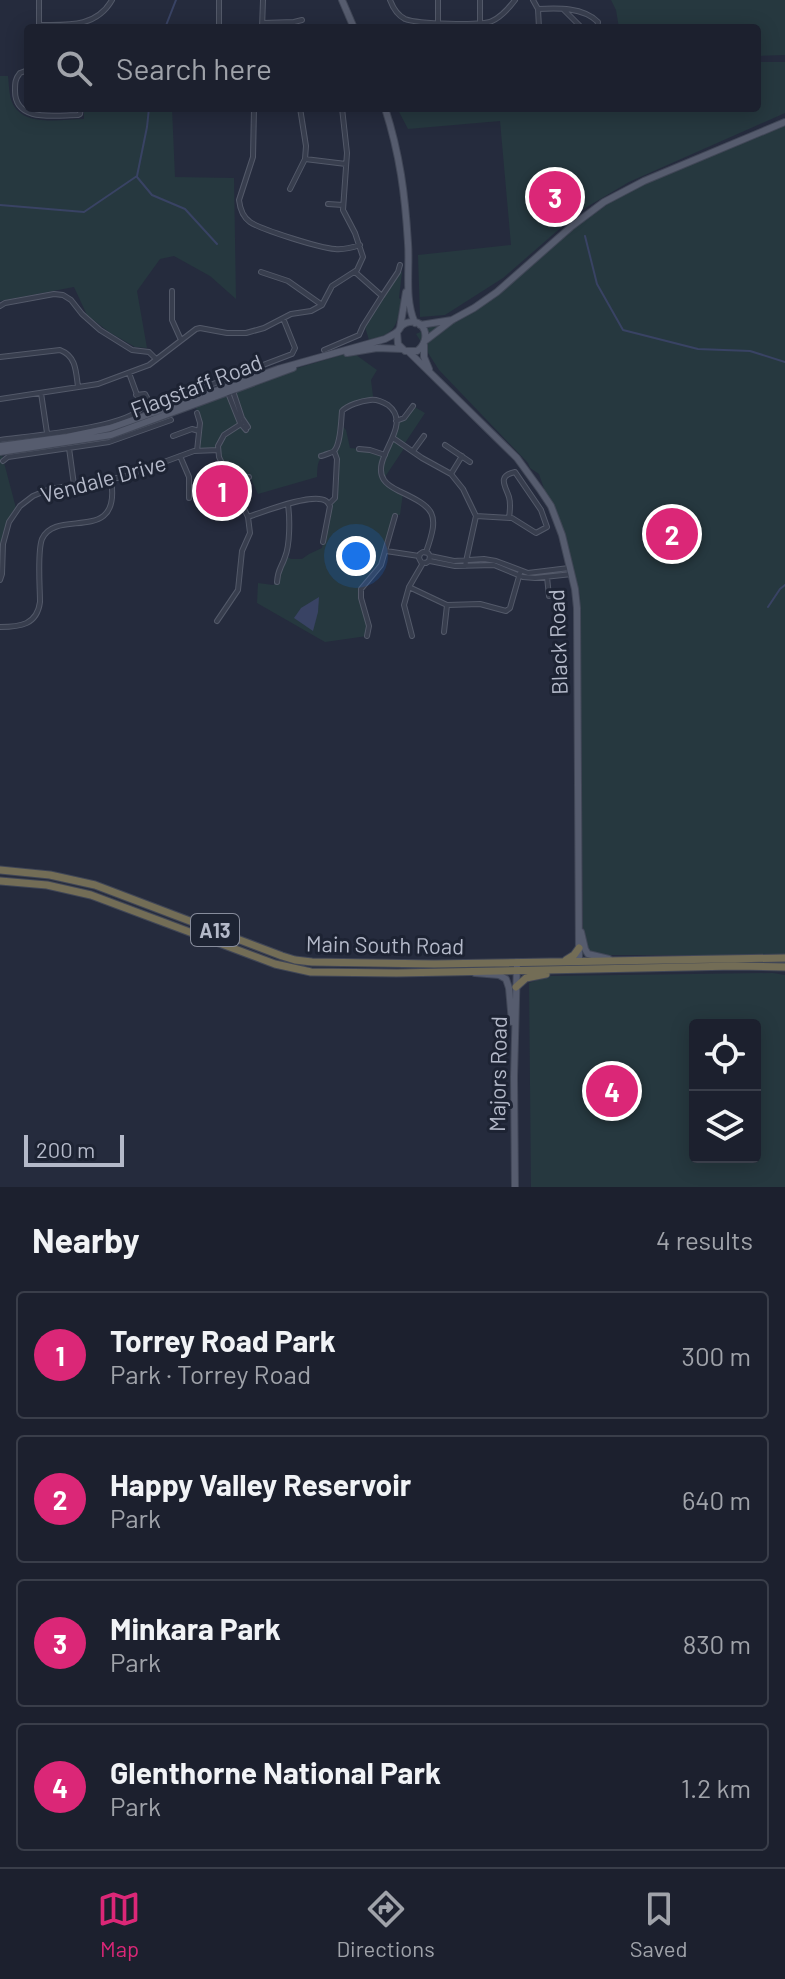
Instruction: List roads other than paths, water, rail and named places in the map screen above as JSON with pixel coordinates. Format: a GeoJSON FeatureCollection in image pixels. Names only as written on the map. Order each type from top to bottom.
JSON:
{"type":"FeatureCollection","features":[{"type":"Feature","properties":{"kind":"highway","name":"Main South Road"},"geometry":{"type":"LineString","coordinates":[[0,870],[50,875],[95,885],[295,960],[517,966],[785,967]]}},
{"type":"Feature","properties":{"kind":"highway","name":"Main South Road"},"geometry":{"type":"LineString","coordinates":[[0,881],[47,885],[91,895],[275,964],[311,972],[467,971],[517,966]]}},
{"type":"Feature","properties":{"kind":"highway"},"geometry":{"type":"LineString","coordinates":[[91,895],[95,885]]}},
{"type":"Feature","properties":{"kind":"highway"},"geometry":{"type":"LineString","coordinates":[[566,965],[579,948]]}},
{"type":"Feature","properties":{"kind":"highway","name":"Main South Road"},"geometry":{"type":"LineString","coordinates":[[579,965],[614,960],[785,958]]}},
{"type":"Feature","properties":{"kind":"highway"},"geometry":{"type":"LineString","coordinates":[[312,962],[312,967],[352,973]]}},
{"type":"Feature","properties":{"kind":"highway","name":"A13"},"geometry":{"type":"LineString","coordinates":[[516,987],[526,978],[555,974],[566,965]]}},
{"type":"Feature","properties":{"kind":"main road"},"geometry":{"type":"LineString","coordinates":[[342,0],[352,24]]}},
{"type":"Feature","properties":{"kind":"main road"},"geometry":{"type":"LineString","coordinates":[[386,112],[403,175],[410,310],[425,332],[425,361],[431,373]]}},
{"type":"Feature","properties":{"kind":"main road"},"geometry":{"type":"LineString","coordinates":[[409,260],[397,342],[406,351],[417,351],[452,320],[497,292],[582,217],[616,195],[785,122]]}},
{"type":"Feature","properties":{"kind":"main road"},"geometry":{"type":"LineString","coordinates":[[399,330],[408,323],[452,320]]}},
{"type":"Feature","properties":{"kind":"main road","name":"Flagstaff Road"},"geometry":{"type":"LineString","coordinates":[[0,449],[111,435],[308,360],[380,341],[399,330]]}},
{"type":"Feature","properties":{"kind":"main road","name":"Flagstaff Road"},"geometry":{"type":"LineString","coordinates":[[229,388],[345,353],[377,348],[406,351]]}},
{"type":"Feature","properties":{"kind":"main road","name":"Black Road"},"geometry":{"type":"LineString","coordinates":[[406,351],[507,447],[551,506],[562,535],[577,608],[579,965]]}},
{"type":"Feature","properties":{"kind":"main road"},"geometry":{"type":"LineString","coordinates":[[579,925],[587,952],[614,960]]}},
{"type":"Feature","properties":{"kind":"main road","name":"Majors Road"},"geometry":{"type":"LineString","coordinates":[[515,1187],[517,966]]}},
{"type":"Feature","properties":{"kind":"main road","name":"A13"},"geometry":{"type":"LineString","coordinates":[[467,971],[499,975],[506,979],[514,1037]]}},
{"type":"Feature","properties":{"kind":"street"},"geometry":{"type":"LineString","coordinates":[[39,0],[40,24]]}},
{"type":"Feature","properties":{"kind":"street"},"geometry":{"type":"LineString","coordinates":[[79,24],[97,17],[112,0]]}},
{"type":"Feature","properties":{"kind":"street"},"geometry":{"type":"LineString","coordinates":[[219,0],[219,24]]}},
{"type":"Feature","properties":{"kind":"street"},"geometry":{"type":"LineString","coordinates":[[262,24],[263,0]]}},
{"type":"Feature","properties":{"kind":"street"},"geometry":{"type":"LineString","coordinates":[[390,0],[404,18],[438,23],[488,22],[503,13],[515,0]]}},
{"type":"Feature","properties":{"kind":"street"},"geometry":{"type":"LineString","coordinates":[[438,0],[438,23]]}},
{"type":"Feature","properties":{"kind":"street"},"geometry":{"type":"LineString","coordinates":[[480,0],[480,23]]}},
{"type":"Feature","properties":{"kind":"street"},"geometry":{"type":"LineString","coordinates":[[533,0],[538,9],[539,24]]}},
{"type":"Feature","properties":{"kind":"street"},"geometry":{"type":"LineString","coordinates":[[538,9],[563,8],[595,18],[598,24]]}},
{"type":"Feature","properties":{"kind":"street"},"geometry":{"type":"LineString","coordinates":[[563,8],[578,24]]}},
{"type":"Feature","properties":{"kind":"street"},"geometry":{"type":"LineString","coordinates":[[278,24],[302,20]]}},
{"type":"Feature","properties":{"kind":"street"},"geometry":{"type":"LineString","coordinates":[[24,72],[15,79],[15,98],[24,111]]}},
{"type":"Feature","properties":{"kind":"street"},"geometry":{"type":"LineString","coordinates":[[25,112],[37,116],[78,115],[80,112]]}},
{"type":"Feature","properties":{"kind":"street"},"geometry":{"type":"LineString","coordinates":[[254,112],[253,157],[239,200],[244,216],[258,226],[331,249],[350,249],[360,245]]}},
{"type":"Feature","properties":{"kind":"street"},"geometry":{"type":"LineString","coordinates":[[290,189],[305,159],[301,112]]}},
{"type":"Feature","properties":{"kind":"street"},"geometry":{"type":"LineString","coordinates":[[0,399],[98,384],[149,365],[200,328],[238,334],[264,328],[322,305],[332,286],[355,272],[363,257],[343,205],[347,164],[342,112]]}},
{"type":"Feature","properties":{"kind":"street"},"geometry":{"type":"LineString","coordinates":[[305,159],[347,164]]}},
{"type":"Feature","properties":{"kind":"street"},"geometry":{"type":"LineString","coordinates":[[328,204],[343,205]]}},
{"type":"Feature","properties":{"kind":"street"},"geometry":{"type":"LineString","coordinates":[[324,350],[357,337],[400,265]]}},
{"type":"Feature","properties":{"kind":"street"},"geometry":{"type":"LineString","coordinates":[[261,272],[288,281],[322,305]]}},
{"type":"Feature","properties":{"kind":"street"},"geometry":{"type":"LineString","coordinates":[[355,272],[382,296]]}},
{"type":"Feature","properties":{"kind":"street"},"geometry":{"type":"LineString","coordinates":[[172,291],[172,320],[181,340]]}},
{"type":"Feature","properties":{"kind":"street"},"geometry":{"type":"LineString","coordinates":[[0,306],[17,300],[63,295],[100,330],[132,350],[149,352],[156,359]]}},
{"type":"Feature","properties":{"kind":"street"},"geometry":{"type":"LineString","coordinates":[[136,395],[145,394],[151,405],[155,406],[292,354],[295,348],[283,318]]}},
{"type":"Feature","properties":{"kind":"street"},"geometry":{"type":"LineString","coordinates":[[0,346],[1,357],[52,350],[67,353],[76,368],[78,387]]}},
{"type":"Feature","properties":{"kind":"street"},"geometry":{"type":"LineString","coordinates":[[129,373],[136,395],[151,418]]}},
{"type":"Feature","properties":{"kind":"street"},"geometry":{"type":"LineString","coordinates":[[217,621],[238,590],[242,551],[250,533],[248,517],[219,457],[220,440],[224,435],[245,426],[229,388]]}},
{"type":"Feature","properties":{"kind":"street"},"geometry":{"type":"LineString","coordinates":[[41,393],[47,433]]}},
{"type":"Feature","properties":{"kind":"street"},"geometry":{"type":"LineString","coordinates":[[321,456],[337,448],[345,407],[377,400],[394,413],[393,438],[380,470],[385,482],[430,510],[434,520],[427,558],[409,587],[404,605],[412,636]]}},
{"type":"Feature","properties":{"kind":"street","name":"Flagstaff Road"},"geometry":{"type":"LineString","coordinates":[[0,440],[106,424],[138,413],[143,406]]}},
{"type":"Feature","properties":{"kind":"street"},"geometry":{"type":"LineString","coordinates":[[396,421],[404,418],[413,406]]}},
{"type":"Feature","properties":{"kind":"street"},"geometry":{"type":"LineString","coordinates":[[197,413],[200,423],[197,451]]}},
{"type":"Feature","properties":{"kind":"street"},"geometry":{"type":"LineString","coordinates":[[3,461],[8,457],[68,442],[118,440],[172,428],[199,431]]}},
{"type":"Feature","properties":{"kind":"street"},"geometry":{"type":"LineString","coordinates":[[413,451],[424,436]]}},
{"type":"Feature","properties":{"kind":"street"},"geometry":{"type":"LineString","coordinates":[[393,438],[451,474],[463,489],[476,516],[465,564]]}},
{"type":"Feature","properties":{"kind":"street"},"geometry":{"type":"LineString","coordinates":[[68,442],[74,485]]}},
{"type":"Feature","properties":{"kind":"street"},"geometry":{"type":"LineString","coordinates":[[445,445],[470,462]]}},
{"type":"Feature","properties":{"kind":"street"},"geometry":{"type":"LineString","coordinates":[[359,449],[385,455]]}},
{"type":"Feature","properties":{"kind":"street","name":"Vendale Drive"},"geometry":{"type":"LineString","coordinates":[[0,580],[3,544],[9,522],[20,506],[41,492],[111,480],[197,451],[218,450]]}},
{"type":"Feature","properties":{"kind":"street"},"geometry":{"type":"LineString","coordinates":[[329,504],[335,498],[337,459],[334,451]]}},
{"type":"Feature","properties":{"kind":"street"},"geometry":{"type":"LineString","coordinates":[[180,456],[189,477],[189,498]]}},
{"type":"Feature","properties":{"kind":"street"},"geometry":{"type":"LineString","coordinates":[[451,474],[462,456]]}},
{"type":"Feature","properties":{"kind":"street"},"geometry":{"type":"LineString","coordinates":[[476,516],[515,519],[536,533],[547,527],[541,510],[515,472],[504,479],[510,502],[509,518]]}},
{"type":"Feature","properties":{"kind":"street"},"geometry":{"type":"LineString","coordinates":[[231,482],[249,477]]}},
{"type":"Feature","properties":{"kind":"street"},"geometry":{"type":"LineString","coordinates":[[0,627],[22,626],[35,616],[40,602],[40,549],[44,535],[54,527],[99,519],[110,507],[111,480]]}},
{"type":"Feature","properties":{"kind":"street"},"geometry":{"type":"LineString","coordinates":[[248,517],[314,498],[327,501],[330,510],[323,542]]}},
{"type":"Feature","properties":{"kind":"street"},"geometry":{"type":"LineString","coordinates":[[277,582],[279,568],[286,556],[288,505]]}},
{"type":"Feature","properties":{"kind":"street"},"geometry":{"type":"LineString","coordinates":[[367,636],[369,626],[361,589],[381,565],[395,516]]}},
{"type":"Feature","properties":{"kind":"street"},"geometry":{"type":"LineString","coordinates":[[385,551],[419,556],[420,560],[427,558],[465,564],[484,559],[496,561],[535,578],[571,571]]}},
{"type":"Feature","properties":{"kind":"street"},"geometry":{"type":"LineString","coordinates":[[520,573],[571,571]]}},
{"type":"Feature","properties":{"kind":"street"},"geometry":{"type":"LineString","coordinates":[[409,587],[447,605],[480,604],[502,611],[509,610],[520,573]]}},
{"type":"Feature","properties":{"kind":"street"},"geometry":{"type":"LineString","coordinates":[[547,577],[549,596]]}},
{"type":"Feature","properties":{"kind":"street"},"geometry":{"type":"LineString","coordinates":[[444,632],[447,605]]}},
{"type":"Feature","properties":{"kind":"water"},"geometry":{"type":"Polygon","coordinates":[[[319,597],[313,631],[294,618],[301,608],[319,597]]]}},
{"type":"Feature","properties":{"kind":"waterway"},"geometry":{"type":"LineString","coordinates":[[167,24],[176,0]]}},
{"type":"Feature","properties":{"kind":"waterway"},"geometry":{"type":"LineString","coordinates":[[0,205],[84,212],[137,176],[149,112]]}},
{"type":"Feature","properties":{"kind":"waterway"},"geometry":{"type":"LineString","coordinates":[[137,177],[152,195],[185,209],[217,244]]}},
{"type":"Feature","properties":{"kind":"waterway"},"geometry":{"type":"LineString","coordinates":[[585,236],[597,284],[623,330],[698,349],[750,351],[785,362]]}},
{"type":"Feature","properties":{"kind":"waterway"},"geometry":{"type":"LineString","coordinates":[[768,607],[785,585]]}},
{"type":"Feature","properties":{"kind":"place","name":"Minkara Park"},"geometry":{"type":"Point","coordinates":[555,197]}},
{"type":"Feature","properties":{"kind":"place","name":"Torrey Road Park"},"geometry":{"type":"Point","coordinates":[222,491]}},
{"type":"Feature","properties":{"kind":"place","name":"Happy Valley Reservoir"},"geometry":{"type":"Point","coordinates":[672,534]}},
{"type":"Feature","properties":{"kind":"place","name":"Glenthorne National Park"},"geometry":{"type":"Point","coordinates":[612,1091]}}]}
